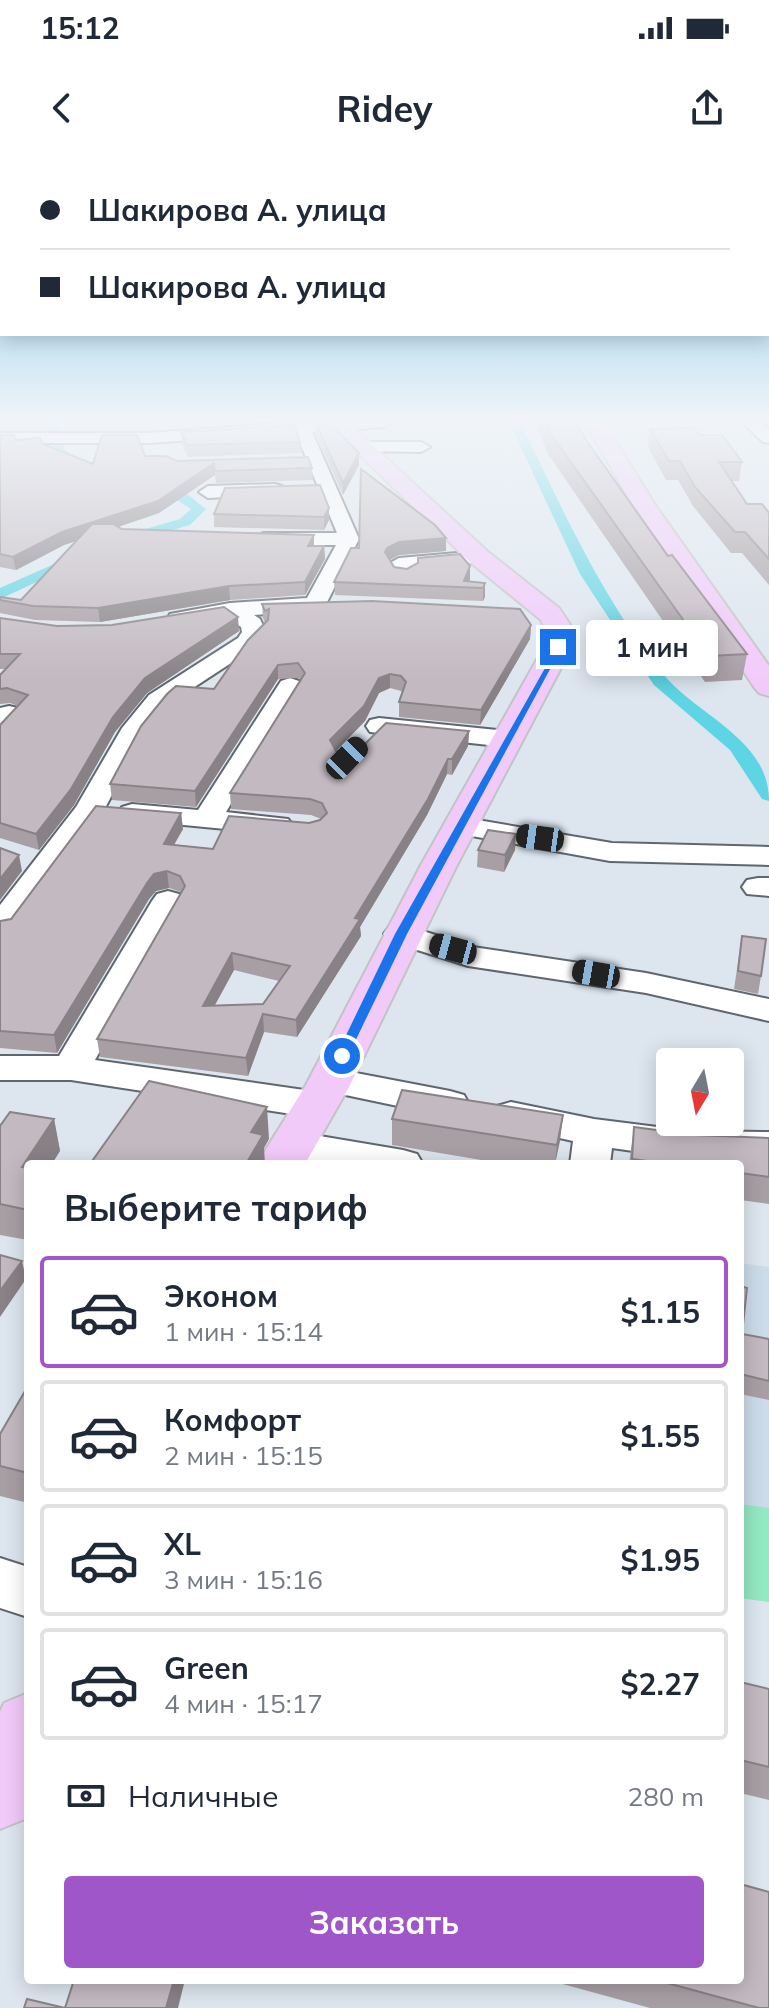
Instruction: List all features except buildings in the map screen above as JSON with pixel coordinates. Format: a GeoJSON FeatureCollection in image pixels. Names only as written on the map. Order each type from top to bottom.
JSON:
{"type":"FeatureCollection","features":[{"type":"Feature","properties":{"kind":"main road"},"geometry":{"type":"LineString","coordinates":[[286,1154],[324,1093],[401,934],[562,636],[558,624],[534,613],[426,508]]}},
{"type":"Feature","properties":{"kind":"main road"},"geometry":{"type":"LineString","coordinates":[[646,508],[769,687]]}},
{"type":"Feature","properties":{"kind":"main road"},"geometry":{"type":"LineString","coordinates":[[0,1794],[24,1737]]}},
{"type":"Feature","properties":{"kind":"street"},"geometry":{"type":"LineString","coordinates":[[315,605],[349,539],[339,508]]}},
{"type":"Feature","properties":{"kind":"street"},"geometry":{"type":"LineString","coordinates":[[239,538],[349,539]]}},
{"type":"Feature","properties":{"kind":"street"},"geometry":{"type":"LineString","coordinates":[[405,574],[399,564],[479,557]]}},
{"type":"Feature","properties":{"kind":"street"},"geometry":{"type":"LineString","coordinates":[[153,624],[230,610],[343,605]]}},
{"type":"Feature","properties":{"kind":"street"},"geometry":{"type":"LineString","coordinates":[[0,927],[34,863],[89,810],[131,734],[158,700],[246,643],[254,632],[252,624],[230,610]]}},
{"type":"Feature","properties":{"kind":"street"},"geometry":{"type":"LineString","coordinates":[[206,820],[290,686]]}},
{"type":"Feature","properties":{"kind":"street"},"geometry":{"type":"LineString","coordinates":[[358,747],[379,726],[391,699]]}},
{"type":"Feature","properties":{"kind":"street"},"geometry":{"type":"LineString","coordinates":[[379,726],[507,739]]}},
{"type":"Feature","properties":{"kind":"street"},"geometry":{"type":"LineString","coordinates":[[89,810],[310,827]]}},
{"type":"Feature","properties":{"kind":"street"},"geometry":{"type":"LineString","coordinates":[[460,826],[610,852],[769,856]]}},
{"type":"Feature","properties":{"kind":"street"},"geometry":{"type":"LineString","coordinates":[[71,1068],[168,901]]}},
{"type":"Feature","properties":{"kind":"street"},"geometry":{"type":"LineString","coordinates":[[401,934],[468,956],[646,983],[769,1010]]}},
{"type":"Feature","properties":{"kind":"street"},"geometry":{"type":"LineString","coordinates":[[0,1068],[71,1068],[324,1093],[592,1148],[769,1146]]}},
{"type":"Feature","properties":{"kind":"street"},"geometry":{"type":"LineString","coordinates":[[286,1154],[359,1160]]}},
{"type":"Feature","properties":{"kind":"street"},"geometry":{"type":"LineString","coordinates":[[0,1583],[24,1591]]}},
{"type":"Feature","properties":{"kind":"shaded area"},"geometry":{"type":"Polygon","coordinates":[[[744,1264],[769,1267],[769,1602],[744,1599],[744,1264]]]}},
{"type":"Feature","properties":{"kind":"green space"},"geometry":{"type":"Polygon","coordinates":[[[744,1505],[769,1508],[769,1602],[744,1599],[744,1505]]]}},
{"type":"Feature","properties":{"kind":"waterway"},"geometry":{"type":"LineString","coordinates":[[123,540],[185,522],[198,508]]}},
{"type":"Feature","properties":{"kind":"waterway"},"geometry":{"type":"LineString","coordinates":[[555,508],[587,574],[660,681],[737,746],[769,795]]}},
{"type":"Feature","properties":{"kind":"waterway"},"geometry":{"type":"LineString","coordinates":[[0,594],[79,557]]}},
{"type":"Feature","properties":{"kind":"route"},"geometry":{"type":"LineString","coordinates":[[342,1056],[401,934],[558,647]]}}]}
